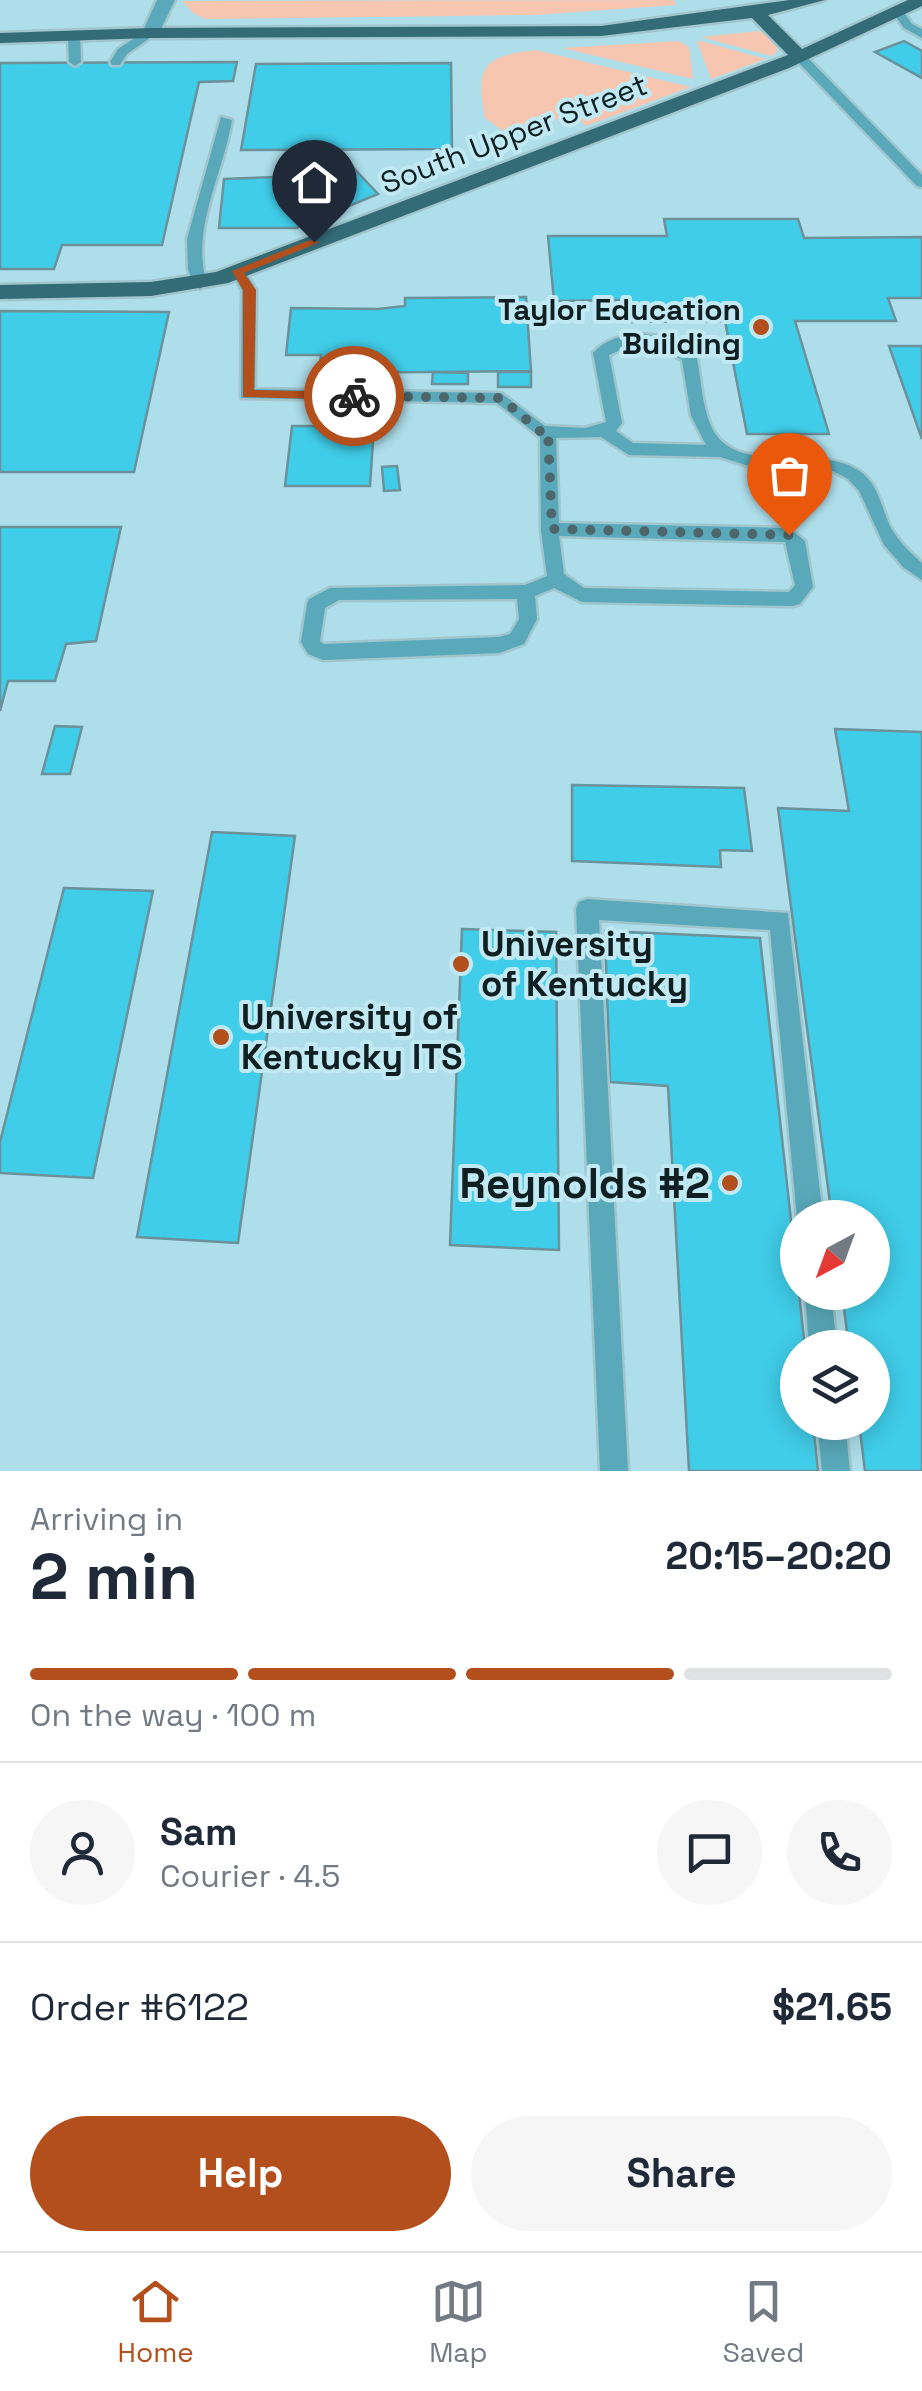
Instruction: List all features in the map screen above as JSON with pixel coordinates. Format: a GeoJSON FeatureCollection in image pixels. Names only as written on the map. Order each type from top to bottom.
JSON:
{"type":"FeatureCollection","features":[{"type":"Feature","properties":{"kind":"main road"},"geometry":{"type":"LineString","coordinates":[[0,38],[601,30],[756,12],[816,0]]}},
{"type":"Feature","properties":{"kind":"main road","name":"South Upper Street"},"geometry":{"type":"LineString","coordinates":[[0,292],[151,289],[200,284],[800,57],[920,0]]}},
{"type":"Feature","properties":{"kind":"main road"},"geometry":{"type":"LineString","coordinates":[[756,12],[800,57]]}},
{"type":"Feature","properties":{"kind":"street"},"geometry":{"type":"LineString","coordinates":[[152,33],[166,0]]}},
{"type":"Feature","properties":{"kind":"lane"},"geometry":{"type":"LineString","coordinates":[[899,13],[908,26],[922,34]]}},
{"type":"Feature","properties":{"kind":"lane"},"geometry":{"type":"LineString","coordinates":[[116,62],[122,52],[152,33]]}},
{"type":"Feature","properties":{"kind":"lane"},"geometry":{"type":"LineString","coordinates":[[74,36],[75,62]]}},
{"type":"Feature","properties":{"kind":"lane"},"geometry":{"type":"LineString","coordinates":[[800,57],[922,184]]}},
{"type":"Feature","properties":{"kind":"lane"},"geometry":{"type":"LineString","coordinates":[[200,284],[191,264],[195,234],[206,188],[217,166],[226,120]]}},
{"type":"Feature","properties":{"kind":"lane"},"geometry":{"type":"LineString","coordinates":[[238,271],[250,290],[247,394],[501,398],[541,432],[605,430],[614,422],[602,353],[616,342],[668,342],[690,358],[704,431],[722,451]]}},
{"type":"Feature","properties":{"kind":"lane"},"geometry":{"type":"LineString","coordinates":[[605,430],[629,449],[722,451],[750,462],[810,462],[851,472],[873,494],[882,526],[899,552],[922,573]]}},
{"type":"Feature","properties":{"kind":"lane"},"geometry":{"type":"LineString","coordinates":[[548,432],[558,580]]}},
{"type":"Feature","properties":{"kind":"lane"},"geometry":{"type":"LineString","coordinates":[[552,529],[789,535],[796,541],[804,587],[793,598],[582,595],[558,580]]}},
{"type":"Feature","properties":{"kind":"lane"},"geometry":{"type":"LineString","coordinates":[[526,592],[528,619],[517,639],[499,645],[324,652],[314,649],[310,642],[316,604],[336,593],[526,592],[558,580]]}},
{"type":"Feature","properties":{"kind":"lane"},"geometry":{"type":"LineString","coordinates":[[614,1471],[587,909],[780,920],[808,1200]]}},
{"type":"Feature","properties":{"kind":"lane"},"geometry":{"type":"LineString","coordinates":[[833,1440],[836,1471]]}},
{"type":"Feature","properties":{"kind":"shaded area","name":"University of Kentucky"},"geometry":{"type":"Polygon","coordinates":[[[0,0],[922,0],[922,1471],[0,1471],[0,711],[8,681],[54,681],[66,644],[96,641],[120,528],[0,527],[0,0]]]}},
{"type":"Feature","properties":{"kind":"shaded area"},"geometry":{"type":"Polygon","coordinates":[[[674,0],[676,5],[535,15],[206,19],[182,1],[674,0]]]}},
{"type":"Feature","properties":{"kind":"shaded area"},"geometry":{"type":"Polygon","coordinates":[[[759,31],[777,42],[777,52],[771,56],[701,37],[759,31]]]}},
{"type":"Feature","properties":{"kind":"shaded area"},"geometry":{"type":"Polygon","coordinates":[[[678,41],[689,47],[693,79],[562,48],[678,41]]]}},
{"type":"Feature","properties":{"kind":"shaded area"},"geometry":{"type":"Polygon","coordinates":[[[697,41],[701,41],[766,59],[711,79],[697,41]]]}},
{"type":"Feature","properties":{"kind":"shaded area"},"geometry":{"type":"Polygon","coordinates":[[[536,50],[691,87],[586,126],[572,114],[510,136],[485,118],[483,75],[494,60],[536,50]]]}},
{"type":"Feature","properties":{"kind":"building"},"geometry":{"type":"Polygon","coordinates":[[[904,41],[922,51],[922,78],[875,52],[904,41]]]}},
{"type":"Feature","properties":{"kind":"building"},"geometry":{"type":"Polygon","coordinates":[[[237,62],[233,81],[199,82],[162,245],[62,245],[54,269],[0,269],[0,63],[237,62]]]}},
{"type":"Feature","properties":{"kind":"building"},"geometry":{"type":"Polygon","coordinates":[[[451,63],[452,149],[241,150],[256,64],[451,63]]]}},
{"type":"Feature","properties":{"kind":"building"},"geometry":{"type":"Polygon","coordinates":[[[348,162],[378,194],[296,228],[219,228],[224,179],[276,177],[275,194],[300,193],[299,178],[348,162]]]}},
{"type":"Feature","properties":{"kind":"building","name":"Taylor Education Building"},"geometry":{"type":"Polygon","coordinates":[[[664,219],[798,219],[804,238],[922,237],[922,298],[888,298],[896,321],[795,321],[829,434],[747,434],[725,321],[622,322],[619,300],[554,301],[548,236],[667,236],[664,219]]]}},
{"type":"Feature","properties":{"kind":"building"},"geometry":{"type":"Polygon","coordinates":[[[526,297],[531,371],[319,373],[321,355],[286,355],[291,308],[378,309],[405,306],[405,298],[526,297]]]}},
{"type":"Feature","properties":{"kind":"building"},"geometry":{"type":"Polygon","coordinates":[[[0,311],[169,312],[134,472],[0,472],[0,311]]]}},
{"type":"Feature","properties":{"kind":"building"},"geometry":{"type":"Polygon","coordinates":[[[889,346],[922,346],[922,439],[889,346]]]}},
{"type":"Feature","properties":{"kind":"building"},"geometry":{"type":"Polygon","coordinates":[[[433,372],[468,373],[468,384],[432,384],[433,372]]]}},
{"type":"Feature","properties":{"kind":"building"},"geometry":{"type":"Polygon","coordinates":[[[498,372],[531,372],[531,387],[498,387],[498,372]]]}},
{"type":"Feature","properties":{"kind":"building"},"geometry":{"type":"Polygon","coordinates":[[[292,426],[374,426],[370,486],[285,486],[292,426]]]}},
{"type":"Feature","properties":{"kind":"building"},"geometry":{"type":"Polygon","coordinates":[[[397,466],[400,490],[384,491],[382,467],[397,466]]]}},
{"type":"Feature","properties":{"kind":"building"},"geometry":{"type":"Polygon","coordinates":[[[0,527],[121,527],[96,641],[66,644],[55,681],[8,681],[0,711],[0,527]]]}},
{"type":"Feature","properties":{"kind":"building"},"geometry":{"type":"Polygon","coordinates":[[[55,726],[82,727],[70,774],[42,774],[55,726]]]}},
{"type":"Feature","properties":{"kind":"building"},"geometry":{"type":"Polygon","coordinates":[[[835,729],[922,732],[922,1471],[865,1471],[861,1440],[890,1440],[890,1330],[847,1330],[844,1310],[890,1310],[890,1200],[830,1200],[778,808],[849,811],[835,729]]]}},
{"type":"Feature","properties":{"kind":"building"},"geometry":{"type":"Polygon","coordinates":[[[572,785],[744,788],[752,851],[720,850],[721,867],[572,861],[572,785]]]}},
{"type":"Feature","properties":{"kind":"building","name":"University of Kentucky ITS"},"geometry":{"type":"Polygon","coordinates":[[[212,832],[295,836],[238,1243],[137,1237],[212,832]]]}},
{"type":"Feature","properties":{"kind":"building"},"geometry":{"type":"Polygon","coordinates":[[[64,888],[153,891],[93,1178],[0,1173],[0,1142],[64,888]]]}},
{"type":"Feature","properties":{"kind":"building"},"geometry":{"type":"Polygon","coordinates":[[[462,929],[556,932],[559,1250],[450,1245],[462,929]]]}},
{"type":"Feature","properties":{"kind":"building","name":"Reynolds #2"},"geometry":{"type":"Polygon","coordinates":[[[605,931],[760,938],[789,1200],[780,1200],[780,1310],[801,1310],[803,1330],[780,1330],[780,1440],[815,1440],[818,1471],[689,1471],[668,1086],[610,1082],[605,931]]]}},
{"type":"Feature","properties":{"kind":"way so far"},"geometry":{"type":"LineString","coordinates":[[354,396],[501,398],[541,432],[548,432],[552,529],[789,535]]}},
{"type":"Feature","properties":{"kind":"place","name":"Taylor Education Building"},"geometry":{"type":"Point","coordinates":[761,327]}},
{"type":"Feature","properties":{"kind":"place","name":"University of Kentucky"},"geometry":{"type":"Point","coordinates":[461,964]}},
{"type":"Feature","properties":{"kind":"place","name":"University of Kentucky ITS"},"geometry":{"type":"Point","coordinates":[221,1037]}},
{"type":"Feature","properties":{"kind":"place","name":"Reynolds #2"},"geometry":{"type":"Point","coordinates":[730,1183]}},
{"type":"Feature","properties":{"kind":"route"},"geometry":{"type":"LineString","coordinates":[[314,242],[238,271],[250,290],[247,394],[354,396]]}}]}
